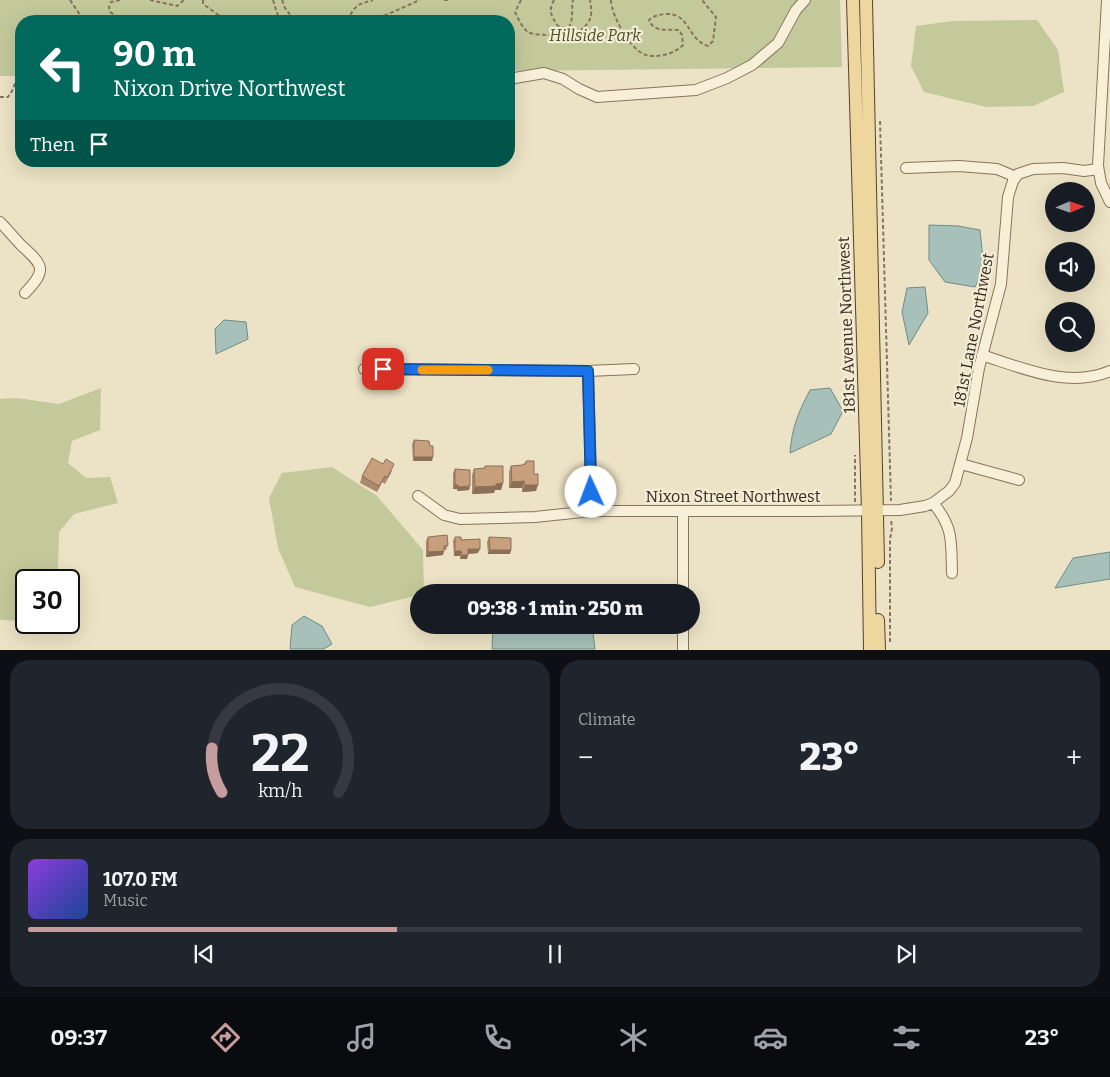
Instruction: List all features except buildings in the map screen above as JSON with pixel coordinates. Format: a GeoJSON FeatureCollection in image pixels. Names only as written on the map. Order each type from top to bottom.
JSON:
{"type":"FeatureCollection","features":[{"type":"Feature","properties":{"kind":"main road","name":"181st Avenue Northwest"},"geometry":{"type":"LineString","coordinates":[[854,0],[877,512],[870,650]]}},
{"type":"Feature","properties":{"kind":"main road","name":"181st Avenue Northwest"},"geometry":{"type":"LineString","coordinates":[[866,0],[879,650]]}},
{"type":"Feature","properties":{"kind":"street"},"geometry":{"type":"LineString","coordinates":[[515,79],[544,73],[563,79],[597,97],[696,90],[728,78],[752,65],[778,43],[796,10],[805,0]]}},
{"type":"Feature","properties":{"kind":"street"},"geometry":{"type":"LineString","coordinates":[[1107,0],[1098,169],[1101,183],[1110,202]]}},
{"type":"Feature","properties":{"kind":"street"},"geometry":{"type":"LineString","coordinates":[[906,168],[959,166],[996,169],[1016,177],[1025,170],[1034,169],[1063,168],[1084,171],[1098,169]]}},
{"type":"Feature","properties":{"kind":"street","name":"181st Lane Northwest"},"geometry":{"type":"LineString","coordinates":[[877,512],[925,506],[933,503],[949,492],[958,474],[967,438],[982,355],[1001,284],[1009,188],[1016,177]]}},
{"type":"Feature","properties":{"kind":"street"},"geometry":{"type":"LineString","coordinates":[[0,222],[33,255],[40,266],[40,274],[26,293]]}},
{"type":"Feature","properties":{"kind":"street"},"geometry":{"type":"LineString","coordinates":[[982,355],[1063,378],[1085,378],[1110,371]]}},
{"type":"Feature","properties":{"kind":"street"},"geometry":{"type":"LineString","coordinates":[[364,369],[588,371],[634,369]]}},
{"type":"Feature","properties":{"kind":"street"},"geometry":{"type":"LineString","coordinates":[[588,371],[592,510]]}},
{"type":"Feature","properties":{"kind":"street"},"geometry":{"type":"LineString","coordinates":[[961,464],[1019,480]]}},
{"type":"Feature","properties":{"kind":"street","name":"Nixon Street Northwest"},"geometry":{"type":"LineString","coordinates":[[418,496],[444,514],[460,519],[536,517],[592,510],[877,512]]}},
{"type":"Feature","properties":{"kind":"street"},"geometry":{"type":"LineString","coordinates":[[933,503],[948,523],[952,573]]}},
{"type":"Feature","properties":{"kind":"street"},"geometry":{"type":"LineString","coordinates":[[683,511],[683,584]]}},
{"type":"Feature","properties":{"kind":"street"},"geometry":{"type":"LineString","coordinates":[[683,634],[683,650]]}},
{"type":"Feature","properties":{"kind":"path"},"geometry":{"type":"LineString","coordinates":[[70,0],[80,15]]}},
{"type":"Feature","properties":{"kind":"path"},"geometry":{"type":"LineString","coordinates":[[115,15],[110,12],[109,7],[111,2],[120,0]]}},
{"type":"Feature","properties":{"kind":"path"},"geometry":{"type":"LineString","coordinates":[[150,0],[176,6],[184,0]]}},
{"type":"Feature","properties":{"kind":"path"},"geometry":{"type":"LineString","coordinates":[[203,0],[203,4],[219,15]]}},
{"type":"Feature","properties":{"kind":"path"},"geometry":{"type":"LineString","coordinates":[[273,0],[278,15]]}},
{"type":"Feature","properties":{"kind":"path"},"geometry":{"type":"LineString","coordinates":[[282,0],[291,15]]}},
{"type":"Feature","properties":{"kind":"path"},"geometry":{"type":"LineString","coordinates":[[351,15],[356,6],[373,0]]}},
{"type":"Feature","properties":{"kind":"path"},"geometry":{"type":"LineString","coordinates":[[386,15],[420,0]]}},
{"type":"Feature","properties":{"kind":"path"},"geometry":{"type":"LineString","coordinates":[[521,0],[515,12],[526,32],[531,34],[577,34],[587,25],[592,16],[590,0]]}},
{"type":"Feature","properties":{"kind":"path"},"geometry":{"type":"LineString","coordinates":[[554,0],[550,8],[552,16],[558,26],[564,28],[569,27],[573,20],[571,9],[573,0]]}},
{"type":"Feature","properties":{"kind":"path"},"geometry":{"type":"LineString","coordinates":[[611,0],[611,8],[626,37],[644,54],[661,56],[676,52],[683,45],[682,35],[679,30],[655,29],[651,26],[649,20],[652,17],[673,14],[682,18],[693,36],[700,43],[708,46],[713,41],[716,17],[702,0]]}},
{"type":"Feature","properties":{"kind":"path"},"geometry":{"type":"LineString","coordinates":[[0,98],[8,97],[15,84]]}},
{"type":"Feature","properties":{"kind":"path"},"geometry":{"type":"LineString","coordinates":[[880,120],[891,504]]}},
{"type":"Feature","properties":{"kind":"path"},"geometry":{"type":"LineString","coordinates":[[877,512],[892,524],[890,538],[890,650]]}},
{"type":"Feature","properties":{"kind":"green space","name":"Hillside Park"},"geometry":{"type":"Polygon","coordinates":[[[0,0],[840,0],[842,67],[515,71],[515,15],[15,15],[15,76],[0,76],[0,0]]]}},
{"type":"Feature","properties":{"kind":"green space"},"geometry":{"type":"Polygon","coordinates":[[[1037,20],[1058,50],[1064,92],[1033,106],[986,107],[924,92],[911,66],[916,26],[953,21],[1037,20]]]}},
{"type":"Feature","properties":{"kind":"green space"},"geometry":{"type":"Polygon","coordinates":[[[101,388],[100,430],[72,441],[68,463],[86,478],[110,477],[118,503],[74,514],[59,532],[58,569],[15,569],[15,621],[0,620],[0,399],[17,398],[59,404],[101,388]]]}},
{"type":"Feature","properties":{"kind":"green space"},"geometry":{"type":"Polygon","coordinates":[[[332,467],[377,496],[423,550],[424,584],[410,584],[410,597],[370,607],[295,587],[278,548],[269,498],[282,473],[332,467]]]}},
{"type":"Feature","properties":{"kind":"water"},"geometry":{"type":"Polygon","coordinates":[[[929,225],[958,226],[980,230],[984,269],[975,287],[945,282],[929,260],[929,225]]]}},
{"type":"Feature","properties":{"kind":"water"},"geometry":{"type":"Polygon","coordinates":[[[925,287],[928,313],[909,345],[902,312],[907,288],[925,287]]]}},
{"type":"Feature","properties":{"kind":"water"},"geometry":{"type":"Polygon","coordinates":[[[224,320],[246,322],[248,339],[216,354],[215,329],[224,320]]]}},
{"type":"Feature","properties":{"kind":"water"},"geometry":{"type":"Polygon","coordinates":[[[830,388],[843,411],[831,434],[790,453],[796,420],[810,390],[830,388]]]}},
{"type":"Feature","properties":{"kind":"water"},"geometry":{"type":"Polygon","coordinates":[[[1110,552],[1110,579],[1055,588],[1073,558],[1110,552]]]}},
{"type":"Feature","properties":{"kind":"water"},"geometry":{"type":"Polygon","coordinates":[[[304,616],[322,626],[332,644],[324,649],[290,649],[292,625],[304,616]]]}},
{"type":"Feature","properties":{"kind":"water"},"geometry":{"type":"Polygon","coordinates":[[[493,634],[593,634],[595,649],[492,649],[493,634]]]}},
{"type":"Feature","properties":{"kind":"slow traffic"},"geometry":{"type":"LineString","coordinates":[[422,370],[488,370]]}},
{"type":"Feature","properties":{"kind":"route"},"geometry":{"type":"LineString","coordinates":[[383,369],[588,371],[591,492]]}}]}
